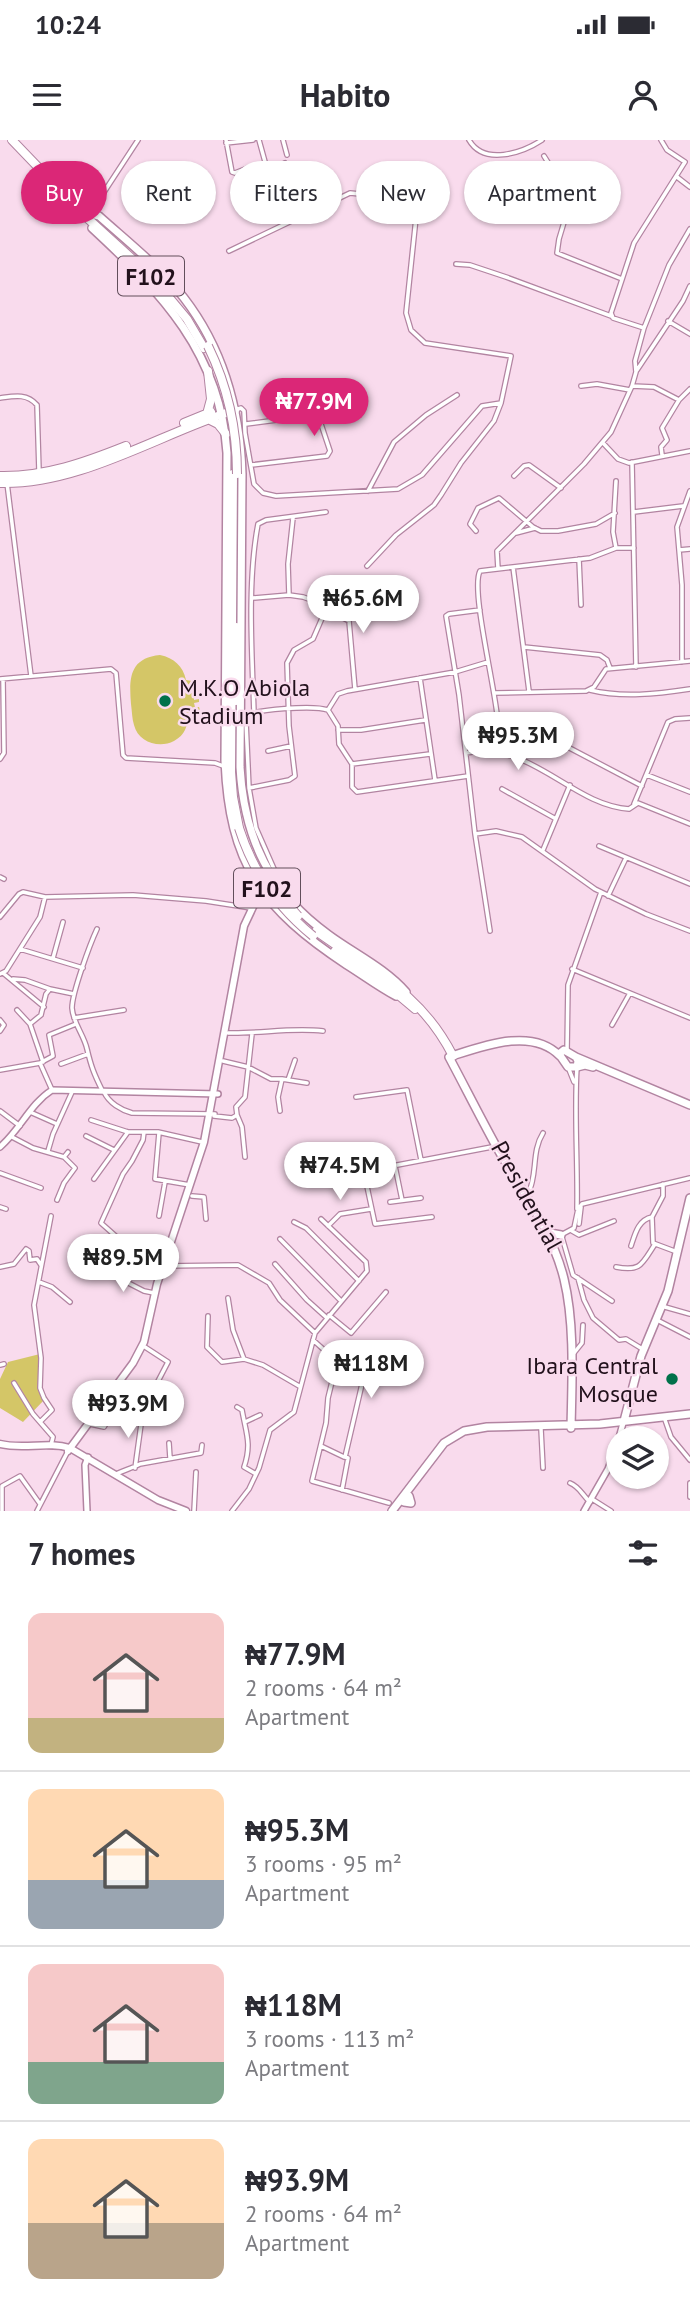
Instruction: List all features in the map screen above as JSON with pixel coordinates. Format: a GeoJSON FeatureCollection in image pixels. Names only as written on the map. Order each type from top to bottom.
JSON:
{"type":"FeatureCollection","features":[{"type":"Feature","properties":{"kind":"highway","name":"F102"},"geometry":{"type":"LineString","coordinates":[[14,140],[35,161]]}},
{"type":"Feature","properties":{"kind":"highway","name":"F102"},"geometry":{"type":"LineString","coordinates":[[97,224],[165,291],[187,319],[206,347],[224,399],[232,435],[235,474],[232,783],[250,856],[267,888],[290,916],[412,1002],[450,1054]]}},
{"type":"Feature","properties":{"kind":"highway"},"geometry":{"type":"LineString","coordinates":[[207,416],[211,399],[208,371]]}},
{"type":"Feature","properties":{"kind":"highway"},"geometry":{"type":"LineString","coordinates":[[3,483],[79,465],[234,407]]}},
{"type":"Feature","properties":{"kind":"highway"},"geometry":{"type":"LineString","coordinates":[[207,416],[226,434]]}},
{"type":"Feature","properties":{"kind":"highway"},"geometry":{"type":"LineString","coordinates":[[0,476],[45,475]]}},
{"type":"Feature","properties":{"kind":"main road"},"geometry":{"type":"LineString","coordinates":[[107,223],[145,257],[183,297],[213,344],[234,407],[241,444],[242,474],[225,763],[227,795],[237,841],[263,892],[296,929],[315,944],[412,1002]]}},
{"type":"Feature","properties":{"kind":"main road"},"geometry":{"type":"LineString","coordinates":[[88,224],[149,282],[172,308],[189,333],[208,371],[221,411],[226,434],[240,708],[243,721],[241,788],[254,842],[277,881],[312,922],[396,980],[412,1002]]}},
{"type":"Feature","properties":{"kind":"main road"},"geometry":{"type":"LineString","coordinates":[[165,1266],[192,1196],[213,1115],[240,942],[251,908],[263,892],[277,881]]}},
{"type":"Feature","properties":{"kind":"main road"},"geometry":{"type":"LineString","coordinates":[[216,1094],[247,926],[263,892]]}},
{"type":"Feature","properties":{"kind":"main road"},"geometry":{"type":"LineString","coordinates":[[588,1424],[578,1420],[572,1411],[569,1303],[556,1239],[498,1146],[450,1054],[528,1040],[564,1052],[690,1107]]}},
{"type":"Feature","properties":{"kind":"main road"},"geometry":{"type":"LineString","coordinates":[[564,1052],[572,1067]]}},
{"type":"Feature","properties":{"kind":"main road"},"geometry":{"type":"LineString","coordinates":[[572,1067],[579,1061],[576,1057]]}},
{"type":"Feature","properties":{"kind":"main road"},"geometry":{"type":"LineString","coordinates":[[572,1067],[593,1067],[690,1107]]}},
{"type":"Feature","properties":{"kind":"main road"},"geometry":{"type":"LineString","coordinates":[[73,1449],[144,1342],[213,1115]]}},
{"type":"Feature","properties":{"kind":"main road","name":"Presidential"},"geometry":{"type":"LineString","coordinates":[[498,1146],[556,1239],[572,1301],[572,1426]]}},
{"type":"Feature","properties":{"kind":"main road"},"geometry":{"type":"LineString","coordinates":[[625,1422],[643,1350],[666,1299],[690,1198]]}},
{"type":"Feature","properties":{"kind":"main road"},"geometry":{"type":"LineString","coordinates":[[625,1422],[644,1356],[665,1307],[688,1228],[690,1209]]}},
{"type":"Feature","properties":{"kind":"main road"},"geometry":{"type":"LineString","coordinates":[[73,1449],[137,1362],[145,1346],[158,1289]]}},
{"type":"Feature","properties":{"kind":"main road"},"geometry":{"type":"LineString","coordinates":[[561,1425],[572,1411]]}},
{"type":"Feature","properties":{"kind":"main road"},"geometry":{"type":"LineString","coordinates":[[401,1506],[448,1445],[477,1432],[541,1429],[690,1415]]}},
{"type":"Feature","properties":{"kind":"main road"},"geometry":{"type":"LineString","coordinates":[[401,1506],[444,1443],[456,1434],[478,1427],[572,1426],[690,1415]]}},
{"type":"Feature","properties":{"kind":"main road"},"geometry":{"type":"LineString","coordinates":[[0,1446],[51,1445],[73,1449],[153,1500],[179,1511]]}},
{"type":"Feature","properties":{"kind":"main road"},"geometry":{"type":"LineString","coordinates":[[0,1446],[14,1450],[73,1449]]}},
{"type":"Feature","properties":{"kind":"main road"},"geometry":{"type":"LineString","coordinates":[[89,1459],[158,1500],[186,1511]]}},
{"type":"Feature","properties":{"kind":"street"},"geometry":{"type":"LineString","coordinates":[[107,186],[138,140]]}},
{"type":"Feature","properties":{"kind":"street"},"geometry":{"type":"LineString","coordinates":[[230,162],[226,141],[253,140]]}},
{"type":"Feature","properties":{"kind":"street"},"geometry":{"type":"LineString","coordinates":[[259,140],[265,161]]}},
{"type":"Feature","properties":{"kind":"street"},"geometry":{"type":"LineString","coordinates":[[283,140],[287,155]]}},
{"type":"Feature","properties":{"kind":"street"},"geometry":{"type":"LineString","coordinates":[[469,140],[478,149],[499,156],[530,147],[542,140]]}},
{"type":"Feature","properties":{"kind":"street"},"geometry":{"type":"LineString","coordinates":[[611,316],[638,236],[685,161],[667,150],[662,140]]}},
{"type":"Feature","properties":{"kind":"street"},"geometry":{"type":"LineString","coordinates":[[544,156],[571,199],[557,253],[622,279]]}},
{"type":"Feature","properties":{"kind":"street"},"geometry":{"type":"LineString","coordinates":[[677,177],[690,187]]}},
{"type":"Feature","properties":{"kind":"street"},"geometry":{"type":"LineString","coordinates":[[229,251],[350,193],[400,198],[414,211],[416,218],[406,313],[411,330],[425,343],[511,356],[501,403],[494,421],[461,463],[441,495],[396,535],[367,566]]}},
{"type":"Feature","properties":{"kind":"street"},"geometry":{"type":"LineString","coordinates":[[636,372],[635,360],[671,258],[690,229]]}},
{"type":"Feature","properties":{"kind":"street"},"geometry":{"type":"LineString","coordinates":[[456,264],[470,265],[506,277],[645,328]]}},
{"type":"Feature","properties":{"kind":"street"},"geometry":{"type":"LineString","coordinates":[[498,569],[496,551],[603,443],[617,422],[636,372],[690,286]]}},
{"type":"Feature","properties":{"kind":"street"},"geometry":{"type":"LineString","coordinates":[[668,321],[690,334]]}},
{"type":"Feature","properties":{"kind":"street"},"geometry":{"type":"LineString","coordinates":[[581,386],[597,384],[631,388],[654,387],[679,400]]}},
{"type":"Feature","properties":{"kind":"street"},"geometry":{"type":"LineString","coordinates":[[662,455],[661,447],[667,440],[662,428],[679,400],[690,389]]}},
{"type":"Feature","properties":{"kind":"street"},"geometry":{"type":"LineString","coordinates":[[368,491],[394,442],[426,415],[457,395]]}},
{"type":"Feature","properties":{"kind":"street"},"geometry":{"type":"LineString","coordinates":[[0,398],[21,396],[37,405],[45,475]]}},
{"type":"Feature","properties":{"kind":"street"},"geometry":{"type":"LineString","coordinates":[[234,407],[244,411],[254,484],[268,495],[398,489],[414,481],[482,406],[501,403]]}},
{"type":"Feature","properties":{"kind":"street"},"geometry":{"type":"LineString","coordinates":[[246,424],[315,415],[319,418],[330,451],[327,456],[251,465]]}},
{"type":"Feature","properties":{"kind":"street"},"geometry":{"type":"LineString","coordinates":[[603,443],[618,459],[632,462],[690,451]]}},
{"type":"Feature","properties":{"kind":"street"},"geometry":{"type":"LineString","coordinates":[[632,462],[636,667]]}},
{"type":"Feature","properties":{"kind":"street"},"geometry":{"type":"LineString","coordinates":[[514,476],[524,466],[529,465],[561,488]]}},
{"type":"Feature","properties":{"kind":"street"},"geometry":{"type":"LineString","coordinates":[[616,481],[616,548]]}},
{"type":"Feature","properties":{"kind":"street"},"geometry":{"type":"LineString","coordinates":[[3,483],[31,677]]}},
{"type":"Feature","properties":{"kind":"street"},"geometry":{"type":"LineString","coordinates":[[682,662],[682,585],[677,527],[690,491]]}},
{"type":"Feature","properties":{"kind":"street"},"geometry":{"type":"LineString","coordinates":[[476,531],[470,524],[478,508],[499,498],[541,531],[596,524],[615,513]]}},
{"type":"Feature","properties":{"kind":"street"},"geometry":{"type":"LineString","coordinates":[[634,512],[683,506]]}},
{"type":"Feature","properties":{"kind":"street"},"geometry":{"type":"LineString","coordinates":[[277,881],[256,828],[248,788],[243,721],[252,713],[253,562],[258,524],[266,520],[326,512]]}},
{"type":"Feature","properties":{"kind":"street"},"geometry":{"type":"LineString","coordinates":[[289,594],[288,564],[293,518]]}},
{"type":"Feature","properties":{"kind":"street"},"geometry":{"type":"LineString","coordinates":[[514,533],[535,528]]}},
{"type":"Feature","properties":{"kind":"street"},"geometry":{"type":"LineString","coordinates":[[496,751],[498,724],[477,575],[480,571],[590,558],[616,548],[634,548]]}},
{"type":"Feature","properties":{"kind":"street"},"geometry":{"type":"LineString","coordinates":[[679,550],[690,549]]}},
{"type":"Feature","properties":{"kind":"street"},"geometry":{"type":"LineString","coordinates":[[579,559],[581,605]]}},
{"type":"Feature","properties":{"kind":"street"},"geometry":{"type":"LineString","coordinates":[[513,567],[529,691]]}},
{"type":"Feature","properties":{"kind":"street"},"geometry":{"type":"LineString","coordinates":[[682,585],[690,586]]}},
{"type":"Feature","properties":{"kind":"street"},"geometry":{"type":"LineString","coordinates":[[253,598],[289,594],[311,599],[345,618],[351,624],[355,690]]}},
{"type":"Feature","properties":{"kind":"street"},"geometry":{"type":"LineString","coordinates":[[248,788],[293,779],[296,772],[291,746],[287,663],[294,650],[313,639],[326,609]]}},
{"type":"Feature","properties":{"kind":"street"},"geometry":{"type":"LineString","coordinates":[[480,610],[446,616],[490,931]]}},
{"type":"Feature","properties":{"kind":"street"},"geometry":{"type":"LineString","coordinates":[[524,647],[600,655],[607,660],[610,668]]}},
{"type":"Feature","properties":{"kind":"street"},"geometry":{"type":"LineString","coordinates":[[590,690],[602,672],[610,668],[690,661]]}},
{"type":"Feature","properties":{"kind":"street"},"geometry":{"type":"LineString","coordinates":[[328,710],[338,694],[455,672],[488,663]]}},
{"type":"Feature","properties":{"kind":"street"},"geometry":{"type":"LineString","coordinates":[[0,758],[4,752],[1,679],[111,669],[116,673],[123,755],[126,758],[225,763]]}},
{"type":"Feature","properties":{"kind":"street"},"geometry":{"type":"LineString","coordinates":[[420,678],[435,780]]}},
{"type":"Feature","properties":{"kind":"street"},"geometry":{"type":"LineString","coordinates":[[493,684],[499,689],[514,692]]}},
{"type":"Feature","properties":{"kind":"street"},"geometry":{"type":"LineString","coordinates":[[494,693],[590,690],[606,694],[661,693],[690,689]]}},
{"type":"Feature","properties":{"kind":"street"},"geometry":{"type":"LineString","coordinates":[[240,708],[252,713],[288,709],[328,710],[334,716],[339,744],[352,764],[352,786],[357,792],[468,776]]}},
{"type":"Feature","properties":{"kind":"street"},"geometry":{"type":"LineString","coordinates":[[466,753],[496,751],[536,766],[600,801],[629,809],[634,804],[668,722],[690,718]]}},
{"type":"Feature","properties":{"kind":"street"},"geometry":{"type":"LineString","coordinates":[[338,730],[361,730],[425,720]]}},
{"type":"Feature","properties":{"kind":"street"},"geometry":{"type":"LineString","coordinates":[[498,724],[524,727],[541,733],[642,786]]}},
{"type":"Feature","properties":{"kind":"street"},"geometry":{"type":"LineString","coordinates":[[268,751],[291,746]]}},
{"type":"Feature","properties":{"kind":"street"},"geometry":{"type":"LineString","coordinates":[[352,764],[430,754]]}},
{"type":"Feature","properties":{"kind":"street"},"geometry":{"type":"LineString","coordinates":[[647,775],[690,792]]}},
{"type":"Feature","properties":{"kind":"street"},"geometry":{"type":"LineString","coordinates":[[543,850],[570,785]]}},
{"type":"Feature","properties":{"kind":"street"},"geometry":{"type":"LineString","coordinates":[[502,789],[556,819]]}},
{"type":"Feature","properties":{"kind":"street"},"geometry":{"type":"LineString","coordinates":[[634,804],[643,804],[690,824]]}},
{"type":"Feature","properties":{"kind":"street"},"geometry":{"type":"LineString","coordinates":[[475,834],[492,831],[522,837],[601,892],[690,931]]}},
{"type":"Feature","properties":{"kind":"street"},"geometry":{"type":"LineString","coordinates":[[599,846],[690,884]]}},
{"type":"Feature","properties":{"kind":"street"},"geometry":{"type":"LineString","coordinates":[[608,895],[626,858]]}},
{"type":"Feature","properties":{"kind":"street"},"geometry":{"type":"LineString","coordinates":[[0,917],[21,892],[46,897],[123,894],[251,908]]}},
{"type":"Feature","properties":{"kind":"street"},"geometry":{"type":"LineString","coordinates":[[564,1052],[568,985],[601,892]]}},
{"type":"Feature","properties":{"kind":"street"},"geometry":{"type":"LineString","coordinates":[[44,1007],[1,973],[40,917],[46,897]]}},
{"type":"Feature","properties":{"kind":"street"},"geometry":{"type":"LineString","coordinates":[[53,958],[63,922]]}},
{"type":"Feature","properties":{"kind":"street"},"geometry":{"type":"LineString","coordinates":[[97,929],[89,946],[72,1004],[75,1021],[108,1100],[132,1113],[232,1118],[237,1115]]}},
{"type":"Feature","properties":{"kind":"street"},"geometry":{"type":"LineString","coordinates":[[20,949],[83,968]]}},
{"type":"Feature","properties":{"kind":"street"},"geometry":{"type":"LineString","coordinates":[[572,969],[690,1018]]}},
{"type":"Feature","properties":{"kind":"street"},"geometry":{"type":"LineString","coordinates":[[11,979],[25,980],[75,995]]}},
{"type":"Feature","properties":{"kind":"street"},"geometry":{"type":"LineString","coordinates":[[30,1024],[41,1015],[50,989]]}},
{"type":"Feature","properties":{"kind":"street"},"geometry":{"type":"LineString","coordinates":[[612,1025],[630,993]]}},
{"type":"Feature","properties":{"kind":"street"},"geometry":{"type":"LineString","coordinates":[[17,1010],[30,1024],[52,1090]]}},
{"type":"Feature","properties":{"kind":"street"},"geometry":{"type":"LineString","coordinates":[[0,1070],[42,1063],[53,1056],[49,1035],[75,1021],[124,1010]]}},
{"type":"Feature","properties":{"kind":"street"},"geometry":{"type":"LineString","coordinates":[[0,1020],[4,1025],[0,1031]]}},
{"type":"Feature","properties":{"kind":"street"},"geometry":{"type":"LineString","coordinates":[[228,1033],[252,1034],[296,1028],[323,1031]]}},
{"type":"Feature","properties":{"kind":"street"},"geometry":{"type":"LineString","coordinates":[[245,1157],[242,1128],[236,1107],[245,1097],[252,1034]]}},
{"type":"Feature","properties":{"kind":"street"},"geometry":{"type":"LineString","coordinates":[[61,1064],[88,1054]]}},
{"type":"Feature","properties":{"kind":"street"},"geometry":{"type":"LineString","coordinates":[[288,1080],[295,1060]]}},
{"type":"Feature","properties":{"kind":"street"},"geometry":{"type":"LineString","coordinates":[[223,1061],[247,1067],[271,1079],[307,1083]]}},
{"type":"Feature","properties":{"kind":"street"},"geometry":{"type":"LineString","coordinates":[[556,1239],[574,1228],[577,1211],[579,1167],[572,1067]]}},
{"type":"Feature","properties":{"kind":"street"},"geometry":{"type":"LineString","coordinates":[[572,1067],[575,1083]]}},
{"type":"Feature","properties":{"kind":"street"},"geometry":{"type":"LineString","coordinates":[[279,1111],[278,1097],[282,1079]]}},
{"type":"Feature","properties":{"kind":"street"},"geometry":{"type":"LineString","coordinates":[[48,1151],[73,1089]]}},
{"type":"Feature","properties":{"kind":"street"},"geometry":{"type":"LineString","coordinates":[[0,1147],[12,1137],[29,1112],[52,1090],[216,1094]]}},
{"type":"Feature","properties":{"kind":"street"},"geometry":{"type":"LineString","coordinates":[[356,1097],[407,1090],[421,1160]]}},
{"type":"Feature","properties":{"kind":"street"},"geometry":{"type":"LineString","coordinates":[[0,1111],[20,1126]]}},
{"type":"Feature","properties":{"kind":"street"},"geometry":{"type":"LineString","coordinates":[[29,1112],[57,1124]]}},
{"type":"Feature","properties":{"kind":"street"},"geometry":{"type":"LineString","coordinates":[[91,1120],[128,1132],[159,1133],[204,1142]]}},
{"type":"Feature","properties":{"kind":"street"},"geometry":{"type":"LineString","coordinates":[[93,1179],[128,1132]]}},
{"type":"Feature","properties":{"kind":"street"},"geometry":{"type":"LineString","coordinates":[[144,1132],[143,1140],[122,1174],[101,1223],[120,1240],[144,1254]]}},
{"type":"Feature","properties":{"kind":"street"},"geometry":{"type":"LineString","coordinates":[[159,1133],[155,1178],[191,1185]]}},
{"type":"Feature","properties":{"kind":"street"},"geometry":{"type":"LineString","coordinates":[[528,1194],[537,1144],[543,1133]]}},
{"type":"Feature","properties":{"kind":"street"},"geometry":{"type":"LineString","coordinates":[[86,1136],[114,1150]]}},
{"type":"Feature","properties":{"kind":"street"},"geometry":{"type":"LineString","coordinates":[[12,1137],[33,1148],[64,1157],[75,1168],[64,1182],[57,1200]]}},
{"type":"Feature","properties":{"kind":"street"},"geometry":{"type":"LineString","coordinates":[[432,1217],[375,1224],[365,1172],[369,1169],[498,1146]]}},
{"type":"Feature","properties":{"kind":"street"},"geometry":{"type":"LineString","coordinates":[[64,1157],[68,1152]]}},
{"type":"Feature","properties":{"kind":"street"},"geometry":{"type":"LineString","coordinates":[[395,1166],[402,1200]]}},
{"type":"Feature","properties":{"kind":"street"},"geometry":{"type":"LineString","coordinates":[[0,1173],[41,1188]]}},
{"type":"Feature","properties":{"kind":"street"},"geometry":{"type":"LineString","coordinates":[[577,1211],[587,1202],[690,1180]]}},
{"type":"Feature","properties":{"kind":"street"},"geometry":{"type":"LineString","coordinates":[[159,1216],[165,1182]]}},
{"type":"Feature","properties":{"kind":"street"},"geometry":{"type":"LineString","coordinates":[[616,1267],[631,1270],[641,1266],[655,1244],[652,1217],[663,1196],[663,1185]]}},
{"type":"Feature","properties":{"kind":"street"},"geometry":{"type":"LineString","coordinates":[[556,1239],[579,1224],[580,1210],[584,1205],[663,1185]]}},
{"type":"Feature","properties":{"kind":"street"},"geometry":{"type":"LineString","coordinates":[[192,1196],[204,1197],[206,1219]]}},
{"type":"Feature","properties":{"kind":"street"},"geometry":{"type":"LineString","coordinates":[[390,1202],[421,1198]]}},
{"type":"Feature","properties":{"kind":"street"},"geometry":{"type":"LineString","coordinates":[[0,1207],[6,1209]]}},
{"type":"Feature","properties":{"kind":"street"},"geometry":{"type":"LineString","coordinates":[[328,1226],[340,1214],[370,1209]]}},
{"type":"Feature","properties":{"kind":"street"},"geometry":{"type":"LineString","coordinates":[[40,1422],[52,1410],[40,1388],[42,1374],[34,1307],[51,1216]]}},
{"type":"Feature","properties":{"kind":"street"},"geometry":{"type":"LineString","coordinates":[[631,1246],[639,1225],[646,1218],[652,1217]]}},
{"type":"Feature","properties":{"kind":"street"},"geometry":{"type":"LineString","coordinates":[[233,1511],[256,1474],[270,1430],[293,1412],[314,1333],[367,1271],[368,1265],[321,1219]]}},
{"type":"Feature","properties":{"kind":"street"},"geometry":{"type":"LineString","coordinates":[[572,1231],[579,1235],[614,1221]]}},
{"type":"Feature","properties":{"kind":"street"},"geometry":{"type":"LineString","coordinates":[[294,1222],[306,1228],[359,1281]]}},
{"type":"Feature","properties":{"kind":"street"},"geometry":{"type":"LineString","coordinates":[[280,1239],[341,1301]]}},
{"type":"Feature","properties":{"kind":"street"},"geometry":{"type":"LineString","coordinates":[[556,1239],[573,1275],[612,1301]]}},
{"type":"Feature","properties":{"kind":"street"},"geometry":{"type":"LineString","coordinates":[[655,1244],[677,1252]]}},
{"type":"Feature","properties":{"kind":"street"},"geometry":{"type":"LineString","coordinates":[[0,1267],[14,1264],[26,1249],[30,1259],[37,1259],[42,1266],[41,1272]]}},
{"type":"Feature","properties":{"kind":"street"},"geometry":{"type":"LineString","coordinates":[[275,1264],[328,1317],[351,1333],[386,1292]]}},
{"type":"Feature","properties":{"kind":"street"},"geometry":{"type":"LineString","coordinates":[[165,1266],[238,1265],[269,1283],[280,1300],[314,1333]]}},
{"type":"Feature","properties":{"kind":"street"},"geometry":{"type":"LineString","coordinates":[[99,1268],[144,1291],[158,1289]]}},
{"type":"Feature","properties":{"kind":"street"},"geometry":{"type":"LineString","coordinates":[[578,1279],[584,1300],[595,1320],[620,1341],[626,1339],[643,1350]]}},
{"type":"Feature","properties":{"kind":"street"},"geometry":{"type":"LineString","coordinates":[[39,1282],[52,1287],[70,1301]]}},
{"type":"Feature","properties":{"kind":"street"},"geometry":{"type":"LineString","coordinates":[[228,1298],[233,1330],[244,1359]]}},
{"type":"Feature","properties":{"kind":"street"},"geometry":{"type":"LineString","coordinates":[[665,1307],[690,1314]]}},
{"type":"Feature","properties":{"kind":"street"},"geometry":{"type":"LineString","coordinates":[[208,1315],[207,1347],[222,1362],[244,1359],[263,1365],[300,1386]]}},
{"type":"Feature","properties":{"kind":"street"},"geometry":{"type":"LineString","coordinates":[[659,1321],[690,1336]]}},
{"type":"Feature","properties":{"kind":"street"},"geometry":{"type":"LineString","coordinates":[[574,1353],[582,1343],[583,1325]]}},
{"type":"Feature","properties":{"kind":"street"},"geometry":{"type":"LineString","coordinates":[[313,1340],[362,1384],[345,1457]]}},
{"type":"Feature","properties":{"kind":"street"},"geometry":{"type":"LineString","coordinates":[[135,1468],[143,1410],[168,1362],[145,1346]]}},
{"type":"Feature","properties":{"kind":"street"},"geometry":{"type":"LineString","coordinates":[[337,1361],[312,1481],[401,1506]]}},
{"type":"Feature","properties":{"kind":"street"},"geometry":{"type":"LineString","coordinates":[[15,1384],[53,1437],[51,1445]]}},
{"type":"Feature","properties":{"kind":"street"},"geometry":{"type":"LineString","coordinates":[[115,1391],[143,1410]]}},
{"type":"Feature","properties":{"kind":"street"},"geometry":{"type":"LineString","coordinates":[[237,1407],[242,1410],[249,1448],[244,1467],[256,1474]]}},
{"type":"Feature","properties":{"kind":"street"},"geometry":{"type":"LineString","coordinates":[[90,1424],[104,1427],[113,1412]]}},
{"type":"Feature","properties":{"kind":"street"},"geometry":{"type":"LineString","coordinates":[[244,1422],[260,1415]]}},
{"type":"Feature","properties":{"kind":"street"},"geometry":{"type":"LineString","coordinates":[[664,1417],[671,1437],[690,1460]]}},
{"type":"Feature","properties":{"kind":"street"},"geometry":{"type":"LineString","coordinates":[[624,1426],[625,1422]]}},
{"type":"Feature","properties":{"kind":"street"},"geometry":{"type":"LineString","coordinates":[[541,1429],[543,1468]]}},
{"type":"Feature","properties":{"kind":"street"},"geometry":{"type":"LineString","coordinates":[[169,1443],[170,1458]]}},
{"type":"Feature","properties":{"kind":"street"},"geometry":{"type":"LineString","coordinates":[[117,1474],[140,1464],[201,1454],[202,1445]]}},
{"type":"Feature","properties":{"kind":"street"},"geometry":{"type":"LineString","coordinates":[[321,1446],[348,1458],[341,1490]]}},
{"type":"Feature","properties":{"kind":"street"},"geometry":{"type":"LineString","coordinates":[[37,1511],[73,1449]]}},
{"type":"Feature","properties":{"kind":"street"},"geometry":{"type":"LineString","coordinates":[[87,1511],[86,1468],[89,1459]]}},
{"type":"Feature","properties":{"kind":"street"},"geometry":{"type":"LineString","coordinates":[[194,1511],[197,1472]]}},
{"type":"Feature","properties":{"kind":"street"},"geometry":{"type":"LineString","coordinates":[[584,1511],[606,1473]]}},
{"type":"Feature","properties":{"kind":"street"},"geometry":{"type":"LineString","coordinates":[[2,1511],[2,1486],[20,1476],[40,1504]]}},
{"type":"Feature","properties":{"kind":"street"},"geometry":{"type":"LineString","coordinates":[[570,1483],[580,1488],[583,1496],[611,1511]]}},
{"type":"Feature","properties":{"kind":"street"},"geometry":{"type":"LineString","coordinates":[[690,1483],[690,1497]]}},
{"type":"Feature","properties":{"kind":"shaded area","name":"M.K.O Abiola Stadium"},"geometry":{"type":"Polygon","coordinates":[[[160,655],[177,663],[186,680],[198,682],[198,685],[193,686],[193,690],[198,690],[199,693],[194,694],[194,700],[199,699],[199,702],[194,703],[200,710],[188,713],[181,736],[168,743],[156,744],[144,740],[136,731],[130,695],[131,678],[137,665],[142,660],[160,655]]]}},
{"type":"Feature","properties":{"kind":"shaded area"},"geometry":{"type":"Polygon","coordinates":[[[40,1354],[39,1380],[44,1400],[23,1422],[0,1408],[0,1379],[8,1362],[40,1354]]]}},
{"type":"Feature","properties":{"kind":"place","name":"M.K.O Abiola Stadium"},"geometry":{"type":"Point","coordinates":[165,701]}},
{"type":"Feature","properties":{"kind":"place","name":"Ibara Central Mosque"},"geometry":{"type":"Point","coordinates":[672,1379]}}]}
